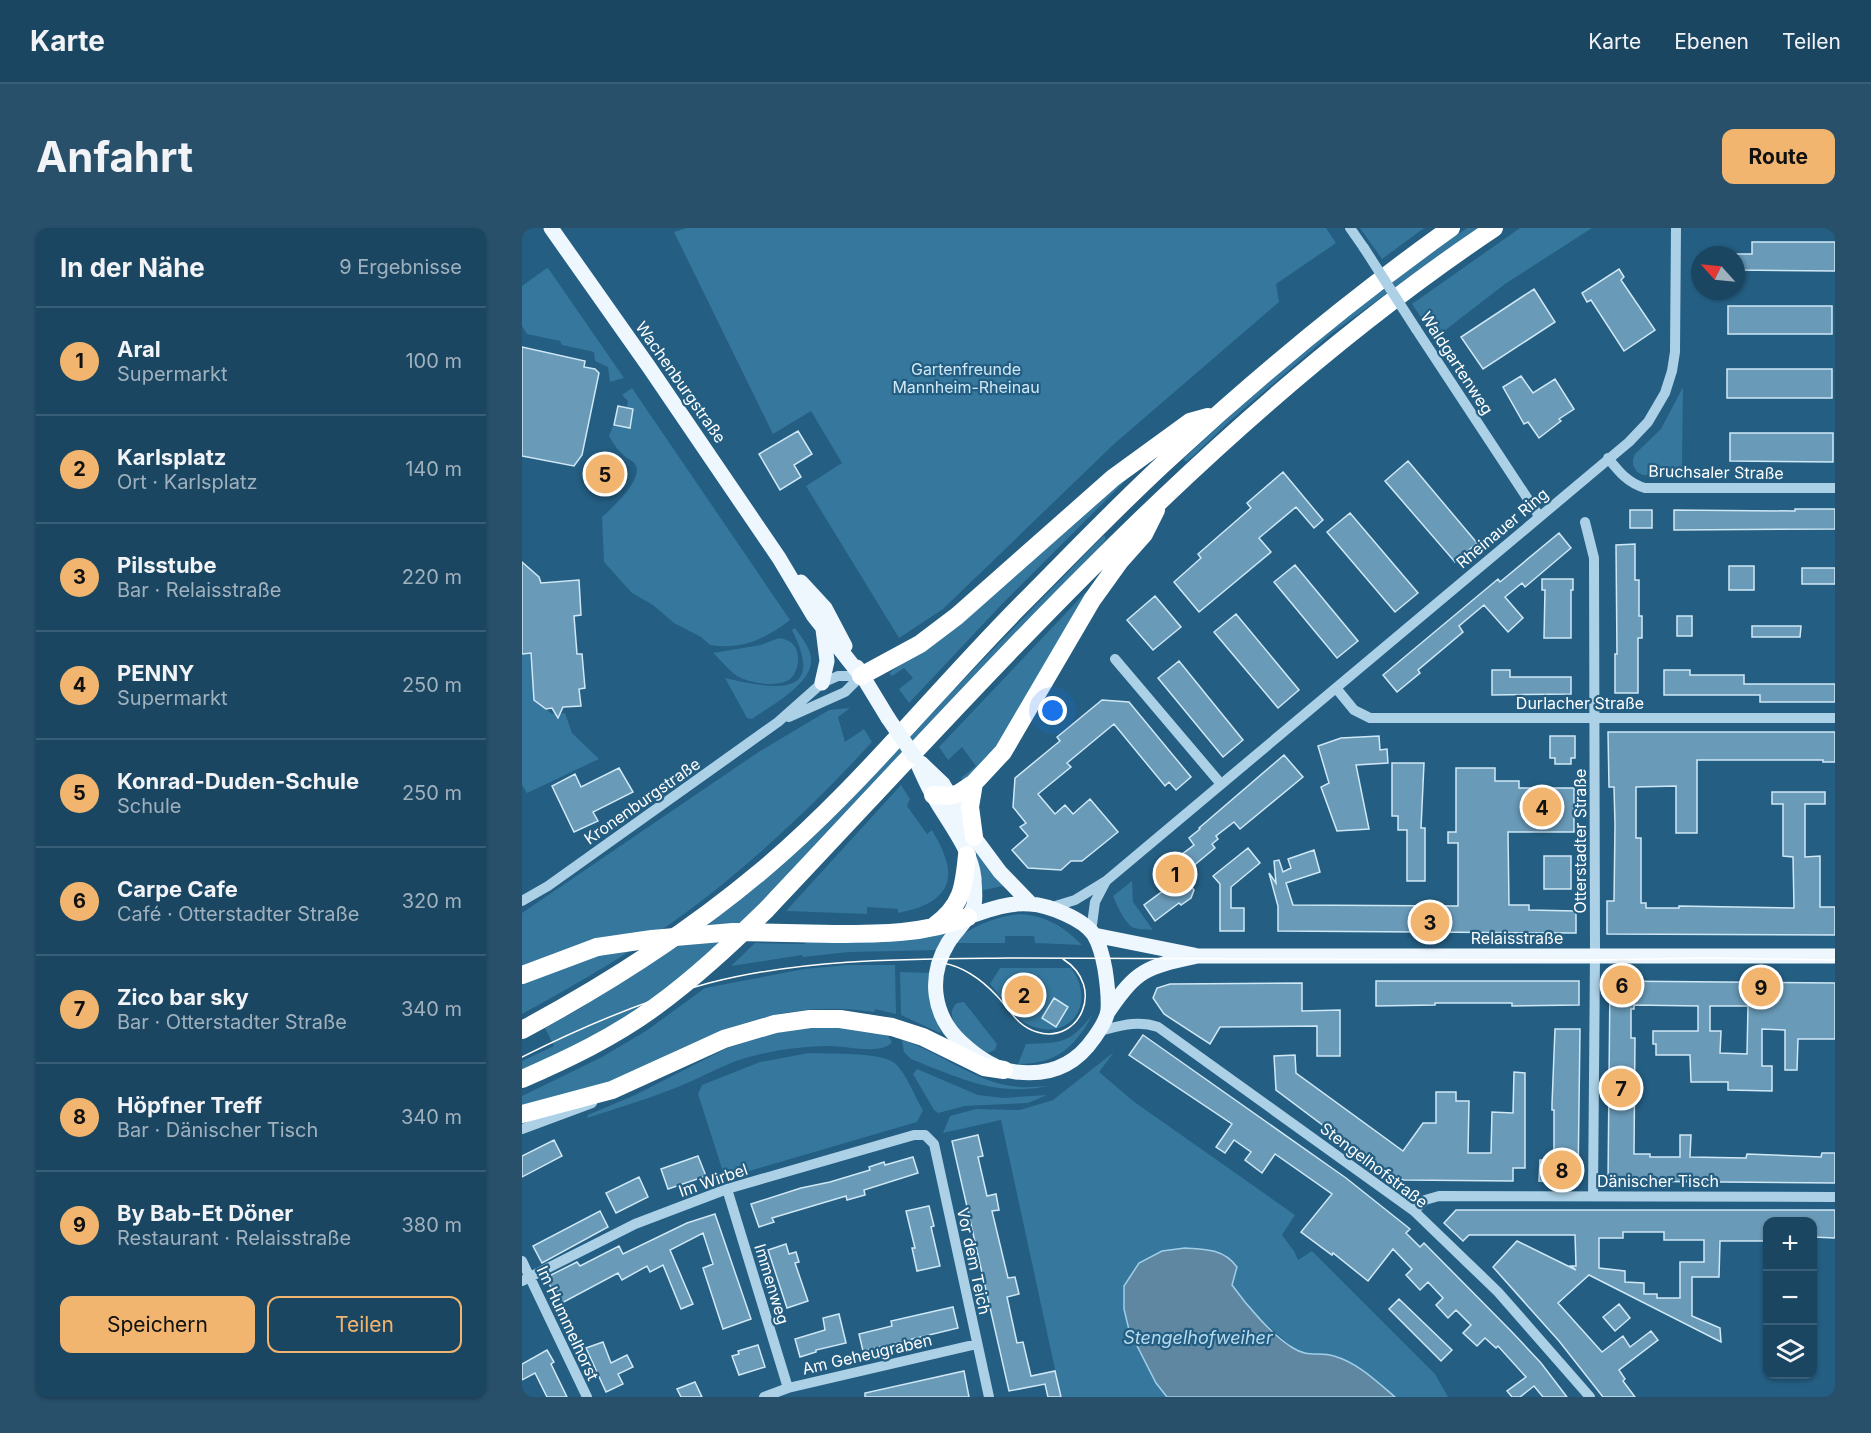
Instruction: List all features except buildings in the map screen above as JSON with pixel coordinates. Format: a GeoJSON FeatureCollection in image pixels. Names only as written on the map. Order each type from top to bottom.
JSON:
{"type":"FeatureCollection","features":[{"type":"Feature","properties":{"kind":"highway"},"geometry":{"type":"LineString","coordinates":[[522,1030],[648,956],[761,872],[837,799],[987,640],[1171,456],[1300,344],[1392,270],[1451,228]]}},
{"type":"Feature","properties":{"kind":"highway"},"geometry":{"type":"LineString","coordinates":[[522,1079],[594,1045],[655,1007],[693,977],[742,933],[1027,634],[1162,498],[1258,409],[1318,359],[1406,289],[1494,228]]}},
{"type":"Feature","properties":{"kind":"highway"},"geometry":{"type":"LineString","coordinates":[[861,676],[920,644],[957,616],[1113,478],[1190,422],[1219,413]]}},
{"type":"Feature","properties":{"kind":"highway"},"geometry":{"type":"LineString","coordinates":[[942,792],[960,794],[974,783],[1003,752],[1025,718],[1092,600],[1120,561],[1144,534],[1162,498]]}},
{"type":"Feature","properties":{"kind":"highway"},"geometry":{"type":"LineString","coordinates":[[974,783],[970,807],[974,837]]}},
{"type":"Feature","properties":{"kind":"highway"},"geometry":{"type":"LineString","coordinates":[[930,929],[945,917],[958,901],[963,890],[967,855]]}},
{"type":"Feature","properties":{"kind":"highway"},"geometry":{"type":"LineString","coordinates":[[522,975],[597,947],[661,938],[733,932],[894,933],[946,926],[968,917]]}},
{"type":"Feature","properties":{"kind":"highway"},"geometry":{"type":"LineString","coordinates":[[522,1114],[612,1090],[724,1039],[775,1024],[810,1019],[840,1019],[898,1028],[933,1042],[976,1065],[1004,1070]]}},
{"type":"Feature","properties":{"kind":"main road","name":"Wachenburgstraße"},"geometry":{"type":"LineString","coordinates":[[551,228],[779,558],[823,629],[861,676]]}},
{"type":"Feature","properties":{"kind":"main road","name":"Wachenburgstraße"},"geometry":{"type":"LineString","coordinates":[[779,558],[825,608],[861,676],[914,756],[942,792],[951,825],[967,855],[973,875],[975,900],[968,917]]}},
{"type":"Feature","properties":{"kind":"main road"},"geometry":{"type":"LineString","coordinates":[[822,683],[827,661],[823,629]]}},
{"type":"Feature","properties":{"kind":"main road","name":"Wachenburgstraße"},"geometry":{"type":"LineString","coordinates":[[914,756],[926,768],[1000,872],[1031,904]]}},
{"type":"Feature","properties":{"kind":"main road"},"geometry":{"type":"LineString","coordinates":[[1031,904],[1049,908],[1072,918],[1093,933],[1103,958],[1107,980],[1108,1012],[1086,1050],[1072,1062],[1053,1071],[1029,1073],[1004,1070],[974,1053],[956,1038],[945,1022],[936,1002],[935,986],[939,962],[948,943],[968,917],[998,907],[1031,904]]}},
{"type":"Feature","properties":{"kind":"main road","name":"Relaisstraße"},"geometry":{"type":"LineString","coordinates":[[1093,933],[1198,956],[1835,956]]}},
{"type":"Feature","properties":{"kind":"main road","name":"Relaisstraße"},"geometry":{"type":"LineString","coordinates":[[1108,1012],[1127,985],[1144,971],[1198,956]]}},
{"type":"Feature","properties":{"kind":"street","name":"Waldgartenweg"},"geometry":{"type":"LineString","coordinates":[[1350,228],[1539,516]]}},
{"type":"Feature","properties":{"kind":"street","name":"Rheinauer Ring"},"geometry":{"type":"LineString","coordinates":[[1049,908],[1075,900],[1106,881],[1629,442],[1648,422],[1665,393],[1675,352],[1676,228]]}},
{"type":"Feature","properties":{"kind":"street","name":"Bruchsaler Straße"},"geometry":{"type":"LineString","coordinates":[[1608,458],[1620,474],[1634,485],[1645,488],[1835,489]]}},
{"type":"Feature","properties":{"kind":"street","name":"Otterstadter Straße"},"geometry":{"type":"LineString","coordinates":[[1585,522],[1594,558],[1593,1196]]}},
{"type":"Feature","properties":{"kind":"street"},"geometry":{"type":"LineString","coordinates":[[1115,659],[1221,784]]}},
{"type":"Feature","properties":{"kind":"street","name":"Kronenburgstraße"},"geometry":{"type":"LineString","coordinates":[[522,901],[548,886],[778,722],[822,683],[838,676],[861,676]]}},
{"type":"Feature","properties":{"kind":"street","name":"Kronenburgstraße"},"geometry":{"type":"LineString","coordinates":[[778,722],[845,692],[861,676]]}},
{"type":"Feature","properties":{"kind":"street","name":"Durlacher Straße"},"geometry":{"type":"LineString","coordinates":[[1336,688],[1354,710],[1370,718],[1835,718]]}},
{"type":"Feature","properties":{"kind":"street","name":"Rheinauer Ring"},"geometry":{"type":"LineString","coordinates":[[1093,933],[1093,910],[1106,881]]}},
{"type":"Feature","properties":{"kind":"street","name":"Stengelhofstraße"},"geometry":{"type":"LineString","coordinates":[[1099,1031],[1134,1023],[1147,1023],[1158,1027],[1414,1211],[1498,1292],[1590,1397]]}},
{"type":"Feature","properties":{"kind":"street"},"geometry":{"type":"LineString","coordinates":[[522,1129],[597,1101],[612,1090]]}},
{"type":"Feature","properties":{"kind":"street","name":"Im Wirbel"},"geometry":{"type":"LineString","coordinates":[[526,1279],[635,1224],[727,1189],[914,1135],[925,1134]]}},
{"type":"Feature","properties":{"kind":"street","name":"Vor dem Teich"},"geometry":{"type":"LineString","coordinates":[[925,1134],[934,1144],[988,1397]]}},
{"type":"Feature","properties":{"kind":"street","name":"Immenweg"},"geometry":{"type":"LineString","coordinates":[[727,1189],[788,1388]]}},
{"type":"Feature","properties":{"kind":"street","name":"Dänischer Tisch"},"geometry":{"type":"LineString","coordinates":[[1414,1211],[1425,1200],[1439,1196],[1835,1197]]}},
{"type":"Feature","properties":{"kind":"street","name":"Im Hummelhorst"},"geometry":{"type":"LineString","coordinates":[[522,1261],[526,1279],[587,1397]]}},
{"type":"Feature","properties":{"kind":"street","name":"Am Geheugraben"},"geometry":{"type":"LineString","coordinates":[[764,1397],[788,1388],[977,1344]]}},
{"type":"Feature","properties":{"kind":"green space","name":"Gartenfreunde Mannheim-Rheinau"},"geometry":{"type":"Polygon","coordinates":[[[687,228],[1326,228],[1336,243],[1276,284],[1279,302],[1114,444],[943,609],[899,638],[806,486],[842,463],[811,411],[773,434],[674,232],[687,228]]]}},
{"type":"Feature","properties":{"kind":"green space"},"geometry":{"type":"Polygon","coordinates":[[[1360,228],[1424,228],[1382,259],[1360,228]]]}},
{"type":"Feature","properties":{"kind":"green space"},"geometry":{"type":"Polygon","coordinates":[[[1467,228],[1477,228],[1332,333],[1231,420],[1192,457],[1186,462],[1183,459],[1265,384],[1393,279],[1467,228]]]}},
{"type":"Feature","properties":{"kind":"green space"},"geometry":{"type":"Polygon","coordinates":[[[1520,228],[1592,228],[1505,284],[1435,338],[1412,304],[1520,228]]]}},
{"type":"Feature","properties":{"kind":"green space"},"geometry":{"type":"Polygon","coordinates":[[[547,268],[624,378],[610,382],[608,367],[595,361],[594,352],[562,345],[560,341],[527,334],[522,326],[522,286],[547,268]]]}},
{"type":"Feature","properties":{"kind":"green space"},"geometry":{"type":"Polygon","coordinates":[[[1683,387],[1682,467],[1676,476],[1643,475],[1637,472],[1633,465],[1635,454],[1661,429],[1683,387]]]}},
{"type":"Feature","properties":{"kind":"green space"},"geometry":{"type":"Polygon","coordinates":[[[632,388],[790,620],[772,633],[733,646],[710,645],[632,593],[604,562],[602,517],[632,485],[637,470],[634,463],[619,451],[609,436],[613,426],[630,428],[634,409],[627,407],[628,401],[622,395],[632,388]]]}},
{"type":"Feature","properties":{"kind":"green space"},"geometry":{"type":"Polygon","coordinates":[[[1127,479],[1002,604],[909,703],[899,689],[913,678],[904,668],[892,676],[889,673],[919,652],[1093,502],[1127,479]]]}},
{"type":"Feature","properties":{"kind":"green space"},"geometry":{"type":"Polygon","coordinates":[[[1104,535],[1106,538],[1104,542],[783,880],[718,943],[649,1001],[611,1026],[522,1071],[522,1061],[554,1046],[545,1028],[581,1008],[681,944],[758,885],[933,711],[1104,535]]]}},
{"type":"Feature","properties":{"kind":"green space"},"geometry":{"type":"Polygon","coordinates":[[[1087,593],[1014,727],[964,784],[961,778],[976,766],[962,747],[948,760],[939,747],[1087,593]]]}},
{"type":"Feature","properties":{"kind":"green space"},"geometry":{"type":"Polygon","coordinates":[[[795,628],[807,645],[811,657],[806,676],[780,701],[752,719],[747,718],[725,678],[775,686],[789,684],[798,679],[803,669],[801,653],[792,630],[795,628]]]}},
{"type":"Feature","properties":{"kind":"green space"},"geometry":{"type":"Polygon","coordinates":[[[779,638],[792,643],[798,655],[794,675],[782,683],[755,682],[737,676],[713,653],[761,645],[779,638]]]}},
{"type":"Feature","properties":{"kind":"green space"},"geometry":{"type":"Polygon","coordinates":[[[530,653],[534,700],[552,714],[565,713],[572,733],[599,759],[527,793],[522,785],[522,654],[530,653]]]}},
{"type":"Feature","properties":{"kind":"green space"},"geometry":{"type":"Polygon","coordinates":[[[850,708],[838,717],[845,742],[864,729],[872,742],[784,831],[713,892],[648,939],[607,966],[522,1014],[522,913],[757,753],[829,710],[850,708]]]}},
{"type":"Feature","properties":{"kind":"green space"},"geometry":{"type":"Polygon","coordinates":[[[901,785],[910,799],[907,806],[927,834],[932,830],[946,860],[947,882],[937,898],[919,908],[898,913],[898,909],[867,907],[867,914],[786,911],[901,785]]]}},
{"type":"Feature","properties":{"kind":"green space"},"geometry":{"type":"Polygon","coordinates":[[[972,844],[1003,886],[979,891],[970,845],[972,844]]]}},
{"type":"Feature","properties":{"kind":"green space"},"geometry":{"type":"Polygon","coordinates":[[[1132,881],[1133,902],[1153,930],[1137,929],[1129,925],[1113,896],[1132,881]]]}},
{"type":"Feature","properties":{"kind":"green space"},"geometry":{"type":"Polygon","coordinates":[[[1021,914],[1039,917],[1055,924],[1082,945],[1035,943],[1034,936],[1005,936],[1005,943],[953,943],[984,923],[1021,914]]]}},
{"type":"Feature","properties":{"kind":"green space"},"geometry":{"type":"Polygon","coordinates":[[[946,933],[938,950],[849,952],[803,957],[802,955],[731,966],[755,943],[805,944],[805,942],[946,933]]]}},
{"type":"Feature","properties":{"kind":"green space"},"geometry":{"type":"Polygon","coordinates":[[[848,965],[895,965],[896,1014],[875,1009],[874,1012],[824,1009],[776,1014],[707,1037],[608,1083],[522,1109],[522,1096],[602,1057],[646,1031],[705,988],[804,969],[848,965]]]}},
{"type":"Feature","properties":{"kind":"green space"},"geometry":{"type":"Polygon","coordinates":[[[1000,968],[1071,968],[1078,981],[1081,994],[1076,1016],[1068,1024],[1057,1028],[1044,1029],[1023,1022],[990,984],[1000,968]]]}},
{"type":"Feature","properties":{"kind":"green space"},"geometry":{"type":"Polygon","coordinates":[[[900,972],[932,973],[932,1009],[940,1033],[901,1015],[900,972]]]}},
{"type":"Feature","properties":{"kind":"green space"},"geometry":{"type":"Polygon","coordinates":[[[964,1002],[997,1044],[995,1050],[981,1052],[958,1031],[952,1011],[957,1003],[964,1002]]]}},
{"type":"Feature","properties":{"kind":"green space"},"geometry":{"type":"Polygon","coordinates":[[[1093,1014],[1072,1044],[1054,1057],[1044,1061],[1018,1064],[1026,1044],[1065,1040],[1078,1031],[1093,1014]]]}},
{"type":"Feature","properties":{"kind":"green space"},"geometry":{"type":"Polygon","coordinates":[[[830,1027],[874,1031],[888,1036],[892,1042],[887,1046],[871,1049],[815,1047],[758,1055],[736,1061],[667,1091],[587,1118],[588,1115],[635,1095],[725,1049],[764,1036],[799,1028],[830,1027]]]}},
{"type":"Feature","properties":{"kind":"green space"},"geometry":{"type":"Polygon","coordinates":[[[902,1040],[974,1074],[1004,1085],[1048,1086],[1011,1089],[962,1079],[911,1059],[904,1052],[902,1040]]]}},
{"type":"Feature","properties":{"kind":"green space"},"geometry":{"type":"Polygon","coordinates":[[[1114,1052],[1099,1072],[1133,1101],[1295,1215],[1282,1235],[1298,1260],[1312,1251],[1435,1374],[1448,1397],[1395,1397],[1359,1367],[1332,1355],[1308,1355],[1293,1348],[1248,1308],[1232,1285],[1237,1267],[1209,1249],[1185,1248],[1162,1251],[1129,1330],[1156,1383],[1167,1397],[1061,1397],[1001,1120],[943,1133],[950,1116],[976,1109],[1020,1110],[1053,1100],[1114,1052]]]}},
{"type":"Feature","properties":{"kind":"green space"},"geometry":{"type":"Polygon","coordinates":[[[809,1053],[865,1055],[893,1062],[905,1077],[923,1110],[917,1122],[725,1178],[698,1094],[702,1085],[760,1062],[809,1053]]]}},
{"type":"Feature","properties":{"kind":"green space"},"geometry":{"type":"Polygon","coordinates":[[[917,1069],[978,1095],[1003,1098],[1047,1095],[1028,1103],[965,1106],[938,1113],[913,1074],[917,1069]]]}},
{"type":"Feature","properties":{"kind":"water","name":"Stengelhofweiher"},"geometry":{"type":"Polygon","coordinates":[[[1185,1248],[1214,1251],[1232,1261],[1237,1267],[1232,1285],[1260,1319],[1293,1348],[1304,1353],[1329,1355],[1343,1359],[1366,1373],[1395,1397],[1167,1397],[1156,1383],[1129,1330],[1124,1309],[1124,1286],[1139,1263],[1162,1251],[1185,1248]]]}},
{"type":"Feature","properties":{"kind":"tram line"},"geometry":{"type":"LineString","coordinates":[[522,1057],[614,1015],[709,983],[783,969],[858,961],[1009,958],[1835,960]]}},
{"type":"Feature","properties":{"kind":"tram line"},"geometry":{"type":"LineString","coordinates":[[943,963],[966,971],[979,980],[1024,1026],[1037,1032],[1052,1034],[1065,1030],[1075,1022],[1082,1011],[1085,998],[1083,984],[1076,971],[1063,959]]}},
{"type":"Feature","properties":{"kind":"place","name":"Konrad-Duden-Schule"},"geometry":{"type":"Point","coordinates":[605,474]}},
{"type":"Feature","properties":{"kind":"place","name":"PENNY"},"geometry":{"type":"Point","coordinates":[1542,807]}},
{"type":"Feature","properties":{"kind":"place","name":"Aral"},"geometry":{"type":"Point","coordinates":[1175,874]}},
{"type":"Feature","properties":{"kind":"place","name":"Pilsstube"},"geometry":{"type":"Point","coordinates":[1430,922]}},
{"type":"Feature","properties":{"kind":"place","name":"Carpe Cafe"},"geometry":{"type":"Point","coordinates":[1622,985]}},
{"type":"Feature","properties":{"kind":"place","name":"By Bab-Et Döner"},"geometry":{"type":"Point","coordinates":[1761,987]}},
{"type":"Feature","properties":{"kind":"place","name":"Karlsplatz"},"geometry":{"type":"Point","coordinates":[1024,995]}},
{"type":"Feature","properties":{"kind":"place","name":"Zico bar sky"},"geometry":{"type":"Point","coordinates":[1621,1088]}},
{"type":"Feature","properties":{"kind":"place","name":"Höpfner Treff"},"geometry":{"type":"Point","coordinates":[1562,1170]}}]}
